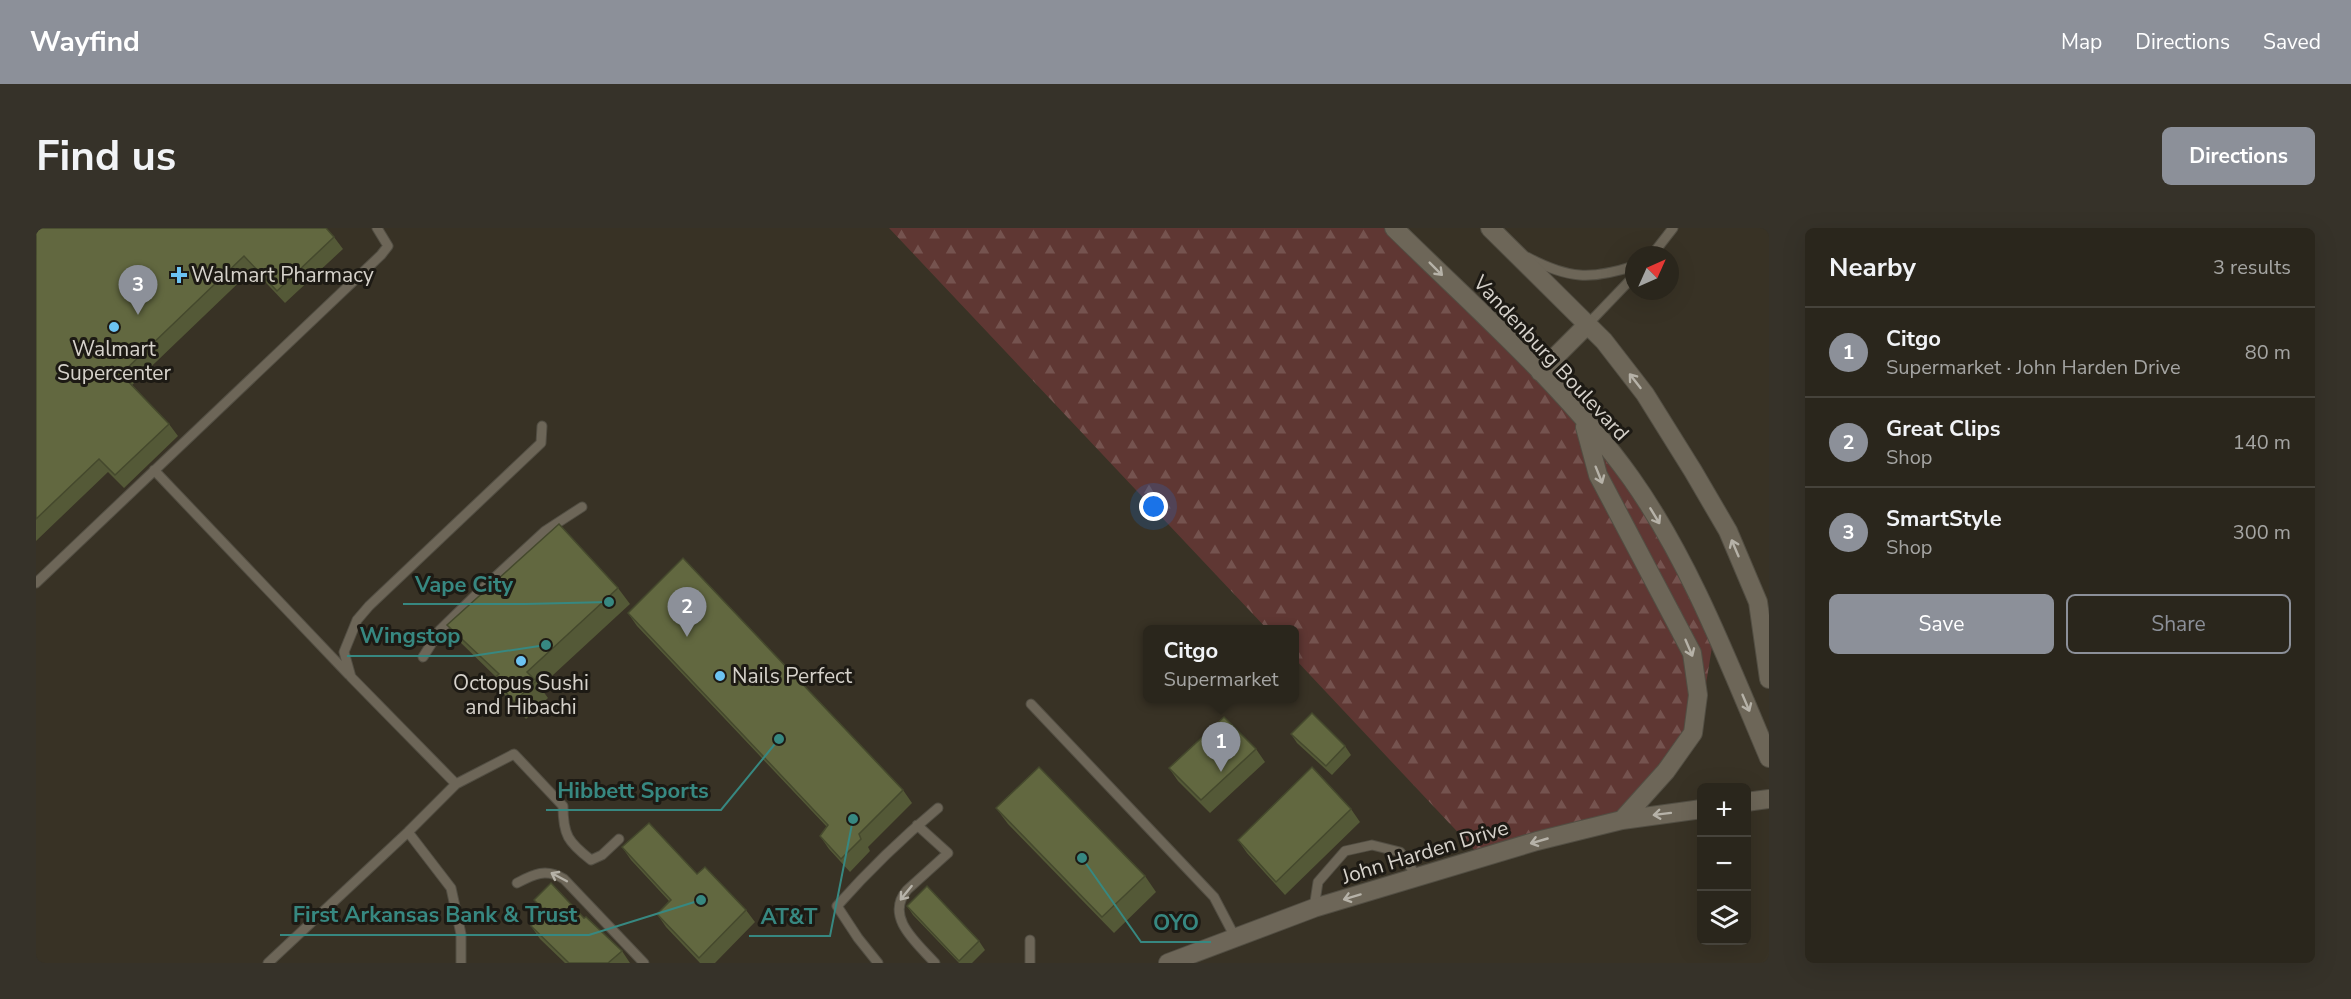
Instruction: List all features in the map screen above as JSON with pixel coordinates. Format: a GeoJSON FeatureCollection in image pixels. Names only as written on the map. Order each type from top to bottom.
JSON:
{"type":"FeatureCollection","features":[{"type":"Feature","properties":{"kind":"main road","name":"Vandenburg Boulevard"},"geometry":{"type":"LineString","coordinates":[[1394,228],[1540,372],[1583,419],[1630,477],[1658,520],[1715,629],[1769,758]]}},
{"type":"Feature","properties":{"kind":"main road","name":"Vandenburg Boulevard"},"geometry":{"type":"LineString","coordinates":[[1490,228],[1604,341],[1645,394],[1693,471],[1728,531],[1758,602],[1769,679]]}},
{"type":"Feature","properties":{"kind":"main road"},"geometry":{"type":"LineString","coordinates":[[1540,372],[1587,324]]}},
{"type":"Feature","properties":{"kind":"main road"},"geometry":{"type":"LineString","coordinates":[[1583,419],[1598,475],[1692,653],[1698,695],[1693,733],[1666,771],[1622,820]]}},
{"type":"Feature","properties":{"kind":"main road"},"geometry":{"type":"LineString","coordinates":[[1758,602],[1769,623]]}},
{"type":"Feature","properties":{"kind":"main road"},"geometry":{"type":"LineString","coordinates":[[1751,801],[1769,799]]}},
{"type":"Feature","properties":{"kind":"main road","name":"John Harden Drive"},"geometry":{"type":"LineString","coordinates":[[1168,963],[1314,909],[1537,841],[1622,820],[1697,810]]}},
{"type":"Feature","properties":{"kind":"lane"},"geometry":{"type":"LineString","coordinates":[[36,583],[381,255],[388,246],[377,228]]}},
{"type":"Feature","properties":{"kind":"lane"},"geometry":{"type":"LineString","coordinates":[[1659,246],[1673,228]]}},
{"type":"Feature","properties":{"kind":"lane"},"geometry":{"type":"LineString","coordinates":[[1512,249],[1544,266],[1580,277],[1625,269]]}},
{"type":"Feature","properties":{"kind":"lane"},"geometry":{"type":"LineString","coordinates":[[1587,324],[1625,285]]}},
{"type":"Feature","properties":{"kind":"lane"},"geometry":{"type":"LineString","coordinates":[[351,677],[344,652],[357,620],[413,563],[541,443],[542,426]]}},
{"type":"Feature","properties":{"kind":"lane"},"geometry":{"type":"LineString","coordinates":[[154,470],[456,784]]}},
{"type":"Feature","properties":{"kind":"lane"},"geometry":{"type":"LineString","coordinates":[[423,657],[440,630],[481,590],[545,531],[582,507]]}},
{"type":"Feature","properties":{"kind":"lane"},"geometry":{"type":"LineString","coordinates":[[1031,704],[1214,897],[1236,939]]}},
{"type":"Feature","properties":{"kind":"lane"},"geometry":{"type":"LineString","coordinates":[[268,963],[456,784],[514,754],[563,806],[563,828],[572,845],[591,860],[602,855],[619,839]]}},
{"type":"Feature","properties":{"kind":"lane"},"geometry":{"type":"LineString","coordinates":[[878,963],[837,906],[863,877],[938,808]]}},
{"type":"Feature","properties":{"kind":"lane"},"geometry":{"type":"LineString","coordinates":[[917,825],[948,853],[907,890],[901,897],[897,909],[900,921],[935,963]]}},
{"type":"Feature","properties":{"kind":"lane"},"geometry":{"type":"LineString","coordinates":[[408,832],[451,888],[461,934],[461,963]]}},
{"type":"Feature","properties":{"kind":"lane"},"geometry":{"type":"LineString","coordinates":[[1314,909],[1318,882],[1345,851],[1372,844],[1400,852],[1418,878]]}},
{"type":"Feature","properties":{"kind":"lane"},"geometry":{"type":"LineString","coordinates":[[517,883],[545,872],[555,873],[564,879],[644,963]]}},
{"type":"Feature","properties":{"kind":"lane"},"geometry":{"type":"LineString","coordinates":[[1030,940],[1030,963]]}},
{"type":"Feature","properties":{"kind":"green space"},"geometry":{"type":"Polygon","coordinates":[[[889,228],[1394,228],[1630,477],[1715,629],[1700,720],[1622,820],[1483,859],[1299,663],[1299,625],[1263,625],[889,228]]]}},
{"type":"Feature","properties":{"kind":"building","name":"Walmart Supercenter"},"geometry":{"type":"Polygon","coordinates":[[[36,228],[326,228],[334,237],[277,291],[244,256],[121,374],[169,424],[115,475],[99,459],[36,519],[36,228]]]}},
{"type":"Feature","properties":{"kind":"building"},"geometry":{"type":"Polygon","coordinates":[[[559,524],[618,588],[527,672],[536,681],[514,702],[494,678],[499,674],[447,625],[559,524]]]}},
{"type":"Feature","properties":{"kind":"building"},"geometry":{"type":"Polygon","coordinates":[[[683,558],[903,790],[859,834],[861,839],[841,859],[820,836],[828,825],[628,613],[683,558]]]}},
{"type":"Feature","properties":{"kind":"building"},"geometry":{"type":"Polygon","coordinates":[[[1312,713],[1345,746],[1326,766],[1291,734],[1312,713]]]}},
{"type":"Feature","properties":{"kind":"building"},"geometry":{"type":"Polygon","coordinates":[[[1224,717],[1256,749],[1201,800],[1169,768],[1224,717]]]}},
{"type":"Feature","properties":{"kind":"building"},"geometry":{"type":"Polygon","coordinates":[[[1039,767],[1145,876],[1102,917],[996,808],[1039,767]]]}},
{"type":"Feature","properties":{"kind":"building"},"geometry":{"type":"Polygon","coordinates":[[[1312,767],[1351,809],[1276,882],[1238,840],[1312,767]]]}},
{"type":"Feature","properties":{"kind":"building"},"geometry":{"type":"Polygon","coordinates":[[[649,823],[697,874],[705,867],[746,910],[699,958],[657,914],[671,900],[622,847],[649,823]]]}},
{"type":"Feature","properties":{"kind":"building"},"geometry":{"type":"Polygon","coordinates":[[[551,883],[584,918],[586,917],[622,951],[608,963],[569,963],[531,926],[544,910],[534,900],[551,883]]]}},
{"type":"Feature","properties":{"kind":"building"},"geometry":{"type":"Polygon","coordinates":[[[927,886],[979,941],[959,961],[907,906],[927,886]]]}},
{"type":"Feature","properties":{"kind":"place","name":"Walmart Pharmacy"},"geometry":{"type":"Point","coordinates":[179,275]}},
{"type":"Feature","properties":{"kind":"place","name":"SmartStyle"},"geometry":{"type":"Point","coordinates":[138,315]}},
{"type":"Feature","properties":{"kind":"place","name":"Walmart Supercenter"},"geometry":{"type":"Point","coordinates":[114,327]}},
{"type":"Feature","properties":{"kind":"place","name":"Vape City"},"geometry":{"type":"Point","coordinates":[609,602]}},
{"type":"Feature","properties":{"kind":"place","name":"Great Clips"},"geometry":{"type":"Point","coordinates":[687,637]}},
{"type":"Feature","properties":{"kind":"place","name":"Wingstop"},"geometry":{"type":"Point","coordinates":[546,645]}},
{"type":"Feature","properties":{"kind":"place","name":"Octopus Sushi and Hibachi"},"geometry":{"type":"Point","coordinates":[521,661]}},
{"type":"Feature","properties":{"kind":"place","name":"Nails Perfect"},"geometry":{"type":"Point","coordinates":[720,676]}},
{"type":"Feature","properties":{"kind":"place","name":"Hibbett Sports"},"geometry":{"type":"Point","coordinates":[779,739]}},
{"type":"Feature","properties":{"kind":"place","name":"Citgo"},"geometry":{"type":"Point","coordinates":[1221,772]}},
{"type":"Feature","properties":{"kind":"place","name":"AT&T"},"geometry":{"type":"Point","coordinates":[853,819]}},
{"type":"Feature","properties":{"kind":"place","name":"OYO"},"geometry":{"type":"Point","coordinates":[1082,858]}},
{"type":"Feature","properties":{"kind":"place","name":"First Arkansas Bank & Trust"},"geometry":{"type":"Point","coordinates":[701,900]}}]}
